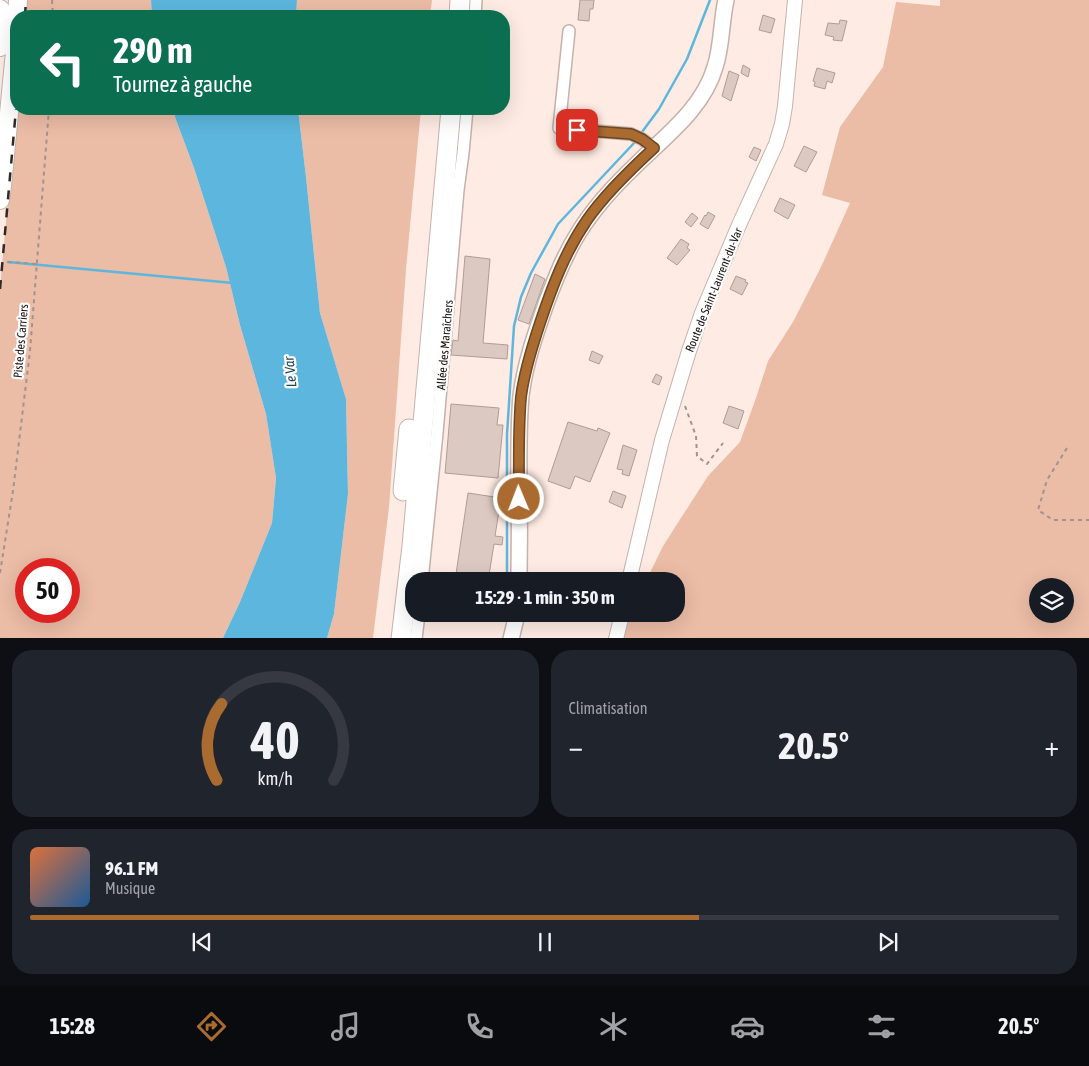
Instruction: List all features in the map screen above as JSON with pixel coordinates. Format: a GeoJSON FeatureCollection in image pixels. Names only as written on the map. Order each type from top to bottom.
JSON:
{"type":"FeatureCollection","features":[{"type":"Feature","properties":{"kind":"highway"},"geometry":{"type":"LineString","coordinates":[[389,638],[437,115]]}},
{"type":"Feature","properties":{"kind":"highway"},"geometry":{"type":"LineString","coordinates":[[401,638],[412,546],[450,115]]}},
{"type":"Feature","properties":{"kind":"main road"},"geometry":{"type":"LineString","coordinates":[[520,572],[520,411],[532,348],[557,275],[578,234],[602,201],[633,167],[684,117],[707,87],[715,67],[726,0]]}},
{"type":"Feature","properties":{"kind":"main road"},"geometry":{"type":"LineString","coordinates":[[0,9],[5,18],[7,34],[0,47]]}},
{"type":"Feature","properties":{"kind":"main road"},"geometry":{"type":"LineString","coordinates":[[0,200],[10,104]]}},
{"type":"Feature","properties":{"kind":"main road"},"geometry":{"type":"LineString","coordinates":[[511,638],[515,622]]}},
{"type":"Feature","properties":{"kind":"street","name":"Route de Saint-Laurent-du-Var"},"geometry":{"type":"LineString","coordinates":[[631,572],[662,440],[689,351],[702,314],[739,225],[776,144],[782,124],[795,0]]}},
{"type":"Feature","properties":{"kind":"street"},"geometry":{"type":"LineString","coordinates":[[569,31],[559,128],[631,134],[654,148]]}},
{"type":"Feature","properties":{"kind":"street","name":"Allée des Maraîchers"},"geometry":{"type":"LineString","coordinates":[[423,572],[466,115]]}},
{"type":"Feature","properties":{"kind":"street"},"geometry":{"type":"LineString","coordinates":[[416,638],[418,622]]}},
{"type":"Feature","properties":{"kind":"street"},"geometry":{"type":"LineString","coordinates":[[616,638],[620,622]]}},
{"type":"Feature","properties":{"kind":"path","name":"Piste des Carriers"},"geometry":{"type":"LineString","coordinates":[[0,573],[14,482],[30,351],[49,115]]}},
{"type":"Feature","properties":{"kind":"path"},"geometry":{"type":"LineString","coordinates":[[8,262],[37,264]]}},
{"type":"Feature","properties":{"kind":"path"},"geometry":{"type":"LineString","coordinates":[[684,403],[696,436],[697,456],[707,464],[724,443]]}},
{"type":"Feature","properties":{"kind":"path"},"geometry":{"type":"LineString","coordinates":[[1067,448],[1047,480],[1038,510],[1053,520],[1089,520]]}},
{"type":"Feature","properties":{"kind":"shaded area"},"geometry":{"type":"Polygon","coordinates":[[[26,0],[151,0],[152,10],[25,10],[26,0]]]}},
{"type":"Feature","properties":{"kind":"shaded area"},"geometry":{"type":"Polygon","coordinates":[[[297,0],[432,0],[431,10],[296,10],[297,0]]]}},
{"type":"Feature","properties":{"kind":"shaded area"},"geometry":{"type":"Polygon","coordinates":[[[940,0],[1089,0],[1089,638],[619,638],[627,622],[685,622],[685,572],[650,572],[663,546],[708,476],[740,442],[768,361],[793,322],[821,267],[850,203],[822,195],[840,127],[883,67],[896,2],[940,6],[940,0]]]}},
{"type":"Feature","properties":{"kind":"shaded area"},"geometry":{"type":"Polygon","coordinates":[[[15,115],[174,115],[194,168],[226,267],[240,325],[266,414],[276,478],[272,523],[240,602],[223,638],[0,638],[0,289],[15,115]]]}},
{"type":"Feature","properties":{"kind":"shaded area"},"geometry":{"type":"Polygon","coordinates":[[[299,115],[420,115],[406,269],[389,507],[373,638],[327,638],[334,614],[348,494],[346,399],[320,313],[299,115]]]}},
{"type":"Feature","properties":{"kind":"water"},"geometry":{"type":"Polygon","coordinates":[[[151,0],[297,0],[296,10],[152,10],[151,0]]]}},
{"type":"Feature","properties":{"kind":"water","name":"Le Var"},"geometry":{"type":"Polygon","coordinates":[[[174,115],[299,115],[320,313],[346,399],[348,494],[334,614],[327,638],[223,638],[240,602],[272,523],[276,478],[266,414],[240,325],[226,267],[194,168],[174,115]]]}},
{"type":"Feature","properties":{"kind":"building"},"geometry":{"type":"Polygon","coordinates":[[[580,0],[594,0],[593,9],[590,9],[589,21],[578,20],[580,0]]]}},
{"type":"Feature","properties":{"kind":"building"},"geometry":{"type":"Polygon","coordinates":[[[763,15],[775,19],[771,33],[759,30],[763,15]]]}},
{"type":"Feature","properties":{"kind":"building"},"geometry":{"type":"Polygon","coordinates":[[[840,20],[847,21],[842,41],[833,40],[834,37],[825,35],[828,23],[839,24],[840,20]]]}},
{"type":"Feature","properties":{"kind":"building"},"geometry":{"type":"Polygon","coordinates":[[[743,65],[750,69],[748,77],[741,73],[743,65]]]}},
{"type":"Feature","properties":{"kind":"building"},"geometry":{"type":"Polygon","coordinates":[[[817,68],[835,73],[832,83],[827,81],[825,89],[814,86],[815,82],[813,81],[817,68]]]}},
{"type":"Feature","properties":{"kind":"building"},"geometry":{"type":"Polygon","coordinates":[[[729,71],[739,75],[731,101],[722,96],[729,71]]]}},
{"type":"Feature","properties":{"kind":"building"},"geometry":{"type":"Polygon","coordinates":[[[804,146],[817,152],[806,172],[794,166],[804,146]]]}},
{"type":"Feature","properties":{"kind":"building"},"geometry":{"type":"Polygon","coordinates":[[[754,147],[761,150],[756,161],[749,157],[754,147]]]}},
{"type":"Feature","properties":{"kind":"building"},"geometry":{"type":"Polygon","coordinates":[[[780,198],[795,205],[788,219],[774,211],[780,198]]]}},
{"type":"Feature","properties":{"kind":"building"},"geometry":{"type":"Polygon","coordinates":[[[708,212],[715,216],[708,229],[700,224],[708,212]]]}},
{"type":"Feature","properties":{"kind":"building"},"geometry":{"type":"Polygon","coordinates":[[[692,213],[698,218],[691,227],[685,222],[692,213]]]}},
{"type":"Feature","properties":{"kind":"building"},"geometry":{"type":"Polygon","coordinates":[[[681,239],[689,244],[687,248],[690,250],[677,265],[667,258],[681,239]]]}},
{"type":"Feature","properties":{"kind":"building"},"geometry":{"type":"Polygon","coordinates":[[[465,256],[490,259],[483,343],[508,345],[507,359],[451,355],[453,340],[458,341],[465,256]]]}},
{"type":"Feature","properties":{"kind":"building"},"geometry":{"type":"Polygon","coordinates":[[[535,274],[545,279],[529,324],[518,320],[535,274]]]}},
{"type":"Feature","properties":{"kind":"building"},"geometry":{"type":"Polygon","coordinates":[[[736,276],[746,280],[745,282],[748,283],[742,295],[730,289],[736,276]]]}},
{"type":"Feature","properties":{"kind":"building"},"geometry":{"type":"Polygon","coordinates":[[[592,351],[603,356],[599,364],[589,360],[592,351]]]}},
{"type":"Feature","properties":{"kind":"building"},"geometry":{"type":"Polygon","coordinates":[[[656,374],[662,377],[659,385],[652,382],[656,374]]]}},
{"type":"Feature","properties":{"kind":"building"},"geometry":{"type":"Polygon","coordinates":[[[451,404],[499,408],[497,425],[503,425],[498,478],[445,473],[451,404]]]}},
{"type":"Feature","properties":{"kind":"building"},"geometry":{"type":"Polygon","coordinates":[[[729,406],[744,411],[738,429],[723,423],[729,406]]]}},
{"type":"Feature","properties":{"kind":"building"},"geometry":{"type":"Polygon","coordinates":[[[568,422],[597,431],[598,428],[610,433],[590,482],[575,476],[570,489],[548,481],[568,422]]]}},
{"type":"Feature","properties":{"kind":"building"},"geometry":{"type":"Polygon","coordinates":[[[623,445],[637,450],[629,476],[622,474],[623,470],[617,469],[623,445]]]}},
{"type":"Feature","properties":{"kind":"building"},"geometry":{"type":"Polygon","coordinates":[[[613,491],[626,496],[622,508],[609,502],[613,491]]]}},
{"type":"Feature","properties":{"kind":"building"},"geometry":{"type":"Polygon","coordinates":[[[468,493],[501,498],[495,536],[503,537],[502,545],[494,544],[489,572],[456,572],[468,493]]]}},
{"type":"Feature","properties":{"kind":"waterway"},"geometry":{"type":"LineString","coordinates":[[642,132],[659,109],[687,59],[710,0]]}},
{"type":"Feature","properties":{"kind":"waterway"},"geometry":{"type":"LineString","coordinates":[[507,572],[507,434],[514,326],[521,297],[531,273],[558,224],[635,142]]}},
{"type":"Feature","properties":{"kind":"waterway"},"geometry":{"type":"LineString","coordinates":[[8,262],[233,283]]}},
{"type":"Feature","properties":{"kind":"railway"},"geometry":{"type":"LineString","coordinates":[[25,10],[26,0]]}},
{"type":"Feature","properties":{"kind":"railway"},"geometry":{"type":"LineString","coordinates":[[0,289],[15,115]]}},
{"type":"Feature","properties":{"kind":"route"},"geometry":{"type":"LineString","coordinates":[[519,499],[522,395],[532,348],[557,275],[569,250],[588,219],[633,167],[654,148],[631,134],[577,130]]}}]}
